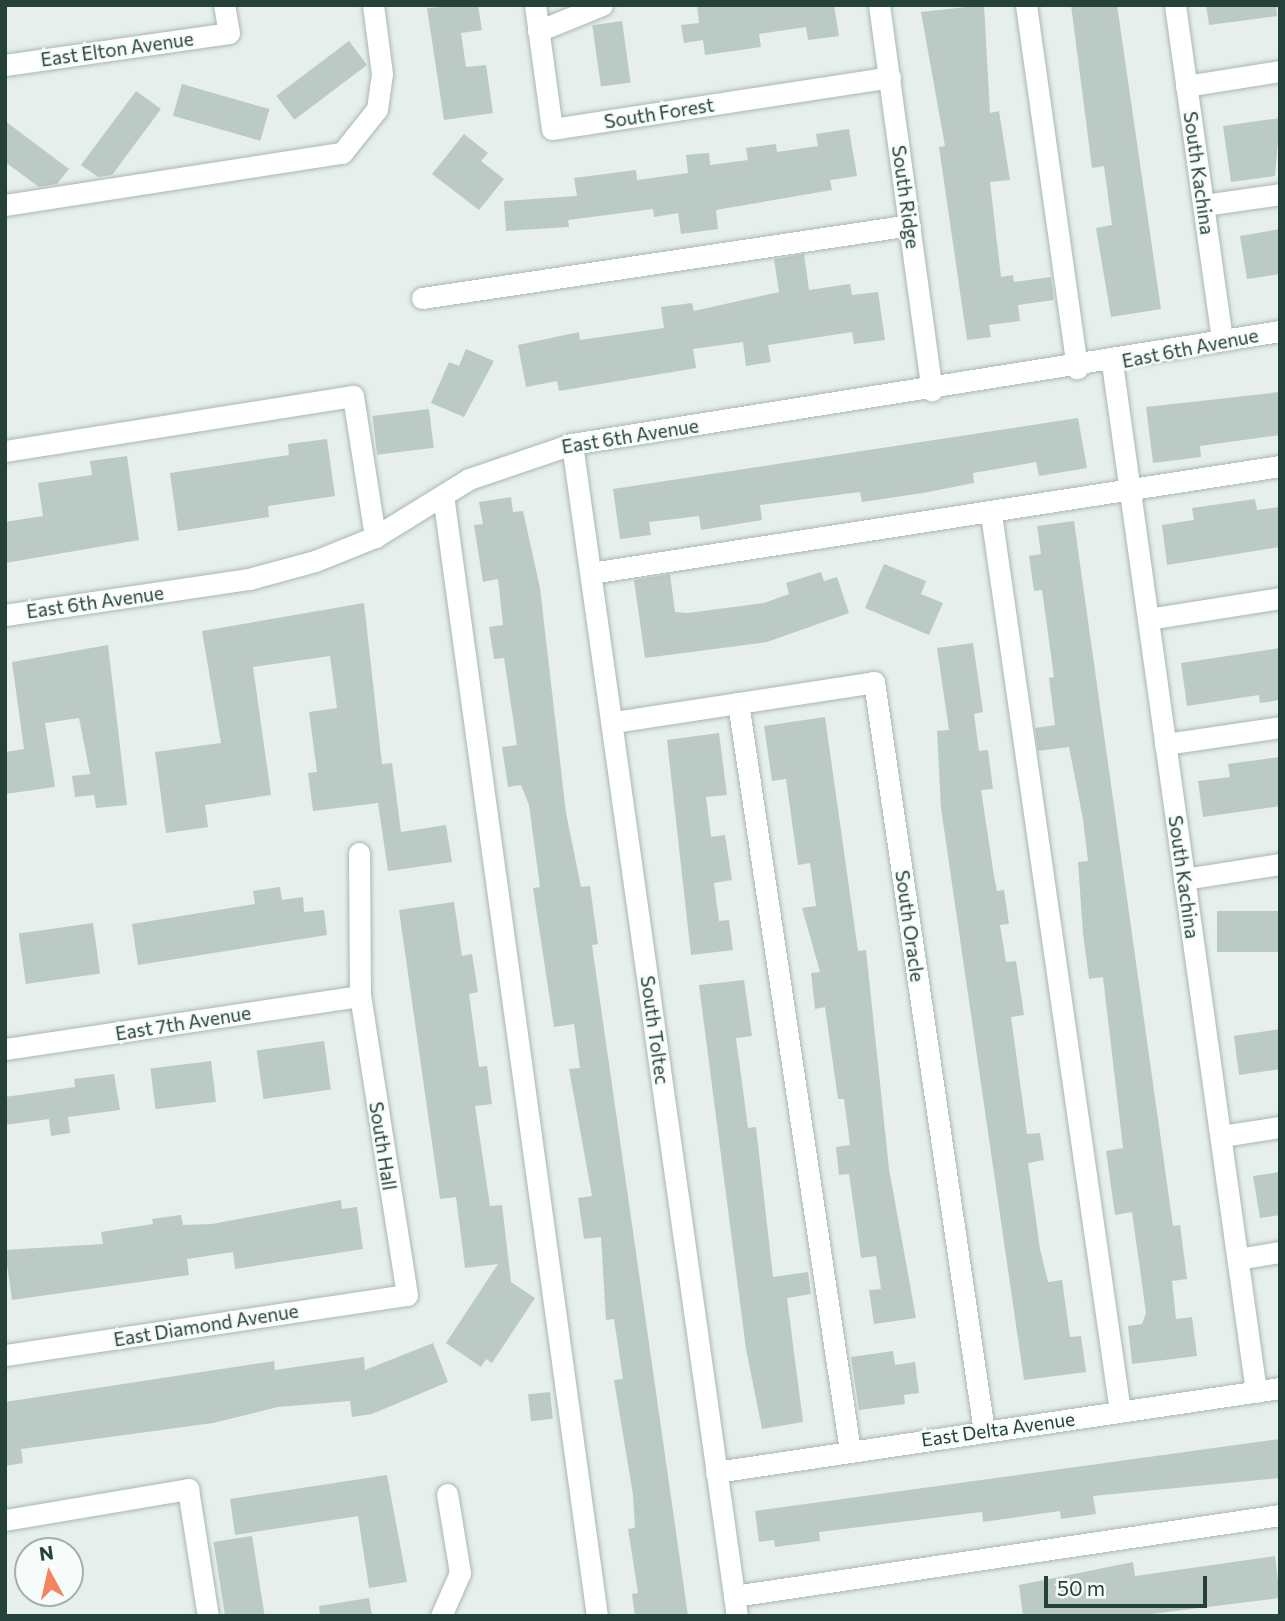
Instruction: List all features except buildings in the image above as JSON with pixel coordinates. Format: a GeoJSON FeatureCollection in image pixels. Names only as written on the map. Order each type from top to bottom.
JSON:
{"type":"FeatureCollection","features":[{"type":"Feature","properties":{"kind":"street","name":"East Elton Avenue"},"geometry":{"type":"LineString","coordinates":[[5,65],[229,33],[224,5]]}},
{"type":"Feature","properties":{"kind":"street"},"geometry":{"type":"LineString","coordinates":[[5,205],[342,153],[377,110],[382,74],[373,5]]}},
{"type":"Feature","properties":{"kind":"street","name":"South Forest"},"geometry":{"type":"LineString","coordinates":[[535,5],[552,129],[890,77]]}},
{"type":"Feature","properties":{"kind":"street"},"geometry":{"type":"LineString","coordinates":[[538,31],[602,5]]}},
{"type":"Feature","properties":{"kind":"street","name":"South Ridge"},"geometry":{"type":"LineString","coordinates":[[879,5],[932,390]]}},
{"type":"Feature","properties":{"kind":"street"},"geometry":{"type":"LineString","coordinates":[[1026,5],[1077,368]]}},
{"type":"Feature","properties":{"kind":"street","name":"South Kachina"},"geometry":{"type":"LineString","coordinates":[[1175,5],[1222,340]]}},
{"type":"Feature","properties":{"kind":"street"},"geometry":{"type":"LineString","coordinates":[[1186,86],[1280,71]]}},
{"type":"Feature","properties":{"kind":"street"},"geometry":{"type":"LineString","coordinates":[[1204,205],[1280,194]]}},
{"type":"Feature","properties":{"kind":"street"},"geometry":{"type":"LineString","coordinates":[[422,298],[910,225]]}},
{"type":"Feature","properties":{"kind":"street","name":"East 6th Avenue"},"geometry":{"type":"LineString","coordinates":[[5,615],[249,579],[375,537],[443,495],[517,458],[572,444],[1112,363],[1280,331]]}},
{"type":"Feature","properties":{"kind":"street","name":"South Kachina"},"geometry":{"type":"LineString","coordinates":[[1112,363],[1256,1392]]}},
{"type":"Feature","properties":{"kind":"street"},"geometry":{"type":"LineString","coordinates":[[5,451],[353,396],[375,537]]}},
{"type":"Feature","properties":{"kind":"street","name":"South Toltec"},"geometry":{"type":"LineString","coordinates":[[572,444],[614,722],[735,1606]]}},
{"type":"Feature","properties":{"kind":"street"},"geometry":{"type":"LineString","coordinates":[[591,573],[991,514],[1280,466]]}},
{"type":"Feature","properties":{"kind":"street"},"geometry":{"type":"LineString","coordinates":[[443,495],[597,1616]]}},
{"type":"Feature","properties":{"kind":"street"},"geometry":{"type":"LineString","coordinates":[[991,514],[1120,1411]]}},
{"type":"Feature","properties":{"kind":"street"},"geometry":{"type":"LineString","coordinates":[[1147,619],[1280,598]]}},
{"type":"Feature","properties":{"kind":"street","name":"South Oracle"},"geometry":{"type":"LineString","coordinates":[[614,722],[874,682],[984,1431]]}},
{"type":"Feature","properties":{"kind":"street"},"geometry":{"type":"LineString","coordinates":[[738,703],[850,1451]]}},
{"type":"Feature","properties":{"kind":"street"},"geometry":{"type":"LineString","coordinates":[[1165,744],[1280,727]]}},
{"type":"Feature","properties":{"kind":"street","name":"South Hall"},"geometry":{"type":"LineString","coordinates":[[359,853],[360,996],[407,1295]]}},
{"type":"Feature","properties":{"kind":"street"},"geometry":{"type":"LineString","coordinates":[[1184,878],[1280,864]]}},
{"type":"Feature","properties":{"kind":"street","name":"East 7th Avenue"},"geometry":{"type":"LineString","coordinates":[[5,1049],[360,996]]}},
{"type":"Feature","properties":{"kind":"street"},"geometry":{"type":"LineString","coordinates":[[1222,1136],[1280,1127]]}},
{"type":"Feature","properties":{"kind":"street"},"geometry":{"type":"LineString","coordinates":[[1238,1259],[1280,1252]]}},
{"type":"Feature","properties":{"kind":"street","name":"East Diamond Avenue"},"geometry":{"type":"LineString","coordinates":[[5,1356],[407,1295]]}},
{"type":"Feature","properties":{"kind":"street","name":"East Delta Avenue"},"geometry":{"type":"LineString","coordinates":[[716,1472],[1280,1388]]}},
{"type":"Feature","properties":{"kind":"street"},"geometry":{"type":"LineString","coordinates":[[5,1520],[188,1489],[208,1616]]}},
{"type":"Feature","properties":{"kind":"street"},"geometry":{"type":"LineString","coordinates":[[441,1616],[460,1573],[447,1494]]}},
{"type":"Feature","properties":{"kind":"street"},"geometry":{"type":"LineString","coordinates":[[735,1606],[1280,1515]]}}]}
